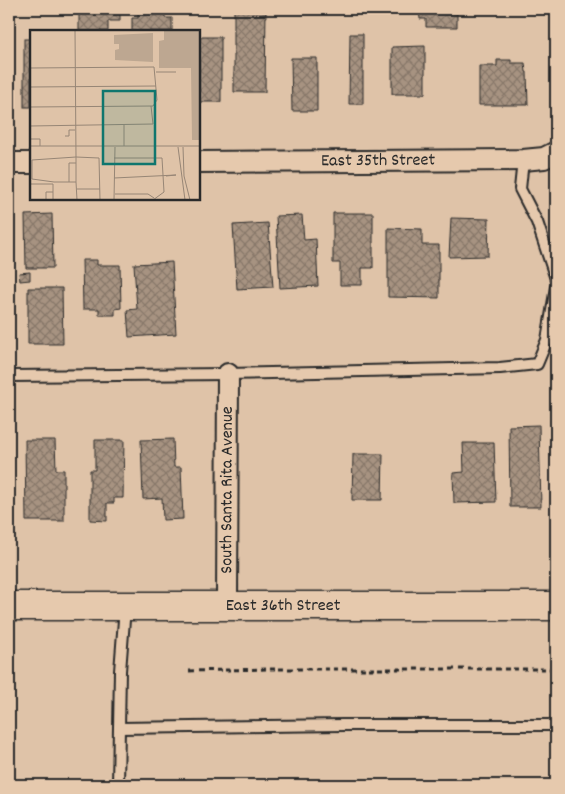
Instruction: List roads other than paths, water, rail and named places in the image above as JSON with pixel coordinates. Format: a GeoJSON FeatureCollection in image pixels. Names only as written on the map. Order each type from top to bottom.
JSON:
{"type":"FeatureCollection","features":[{"type":"Feature","properties":{"kind":"main road","name":"East 36th Street"},"geometry":{"type":"LineString","coordinates":[[9,606],[556,606]]}},
{"type":"Feature","properties":{"kind":"street","name":"East 35th Street"},"geometry":{"type":"LineString","coordinates":[[200,162],[523,160],[544,158],[556,152]]}},
{"type":"Feature","properties":{"kind":"street"},"geometry":{"type":"LineString","coordinates":[[9,163],[30,163]]}},
{"type":"Feature","properties":{"kind":"street","name":"South Santa Rita Avenue"},"geometry":{"type":"LineString","coordinates":[[227,606],[228,374]]}},
{"type":"Feature","properties":{"kind":"lane"},"geometry":{"type":"LineString","coordinates":[[523,160],[520,189],[537,222],[556,278]]}},
{"type":"Feature","properties":{"kind":"lane"},"geometry":{"type":"LineString","coordinates":[[9,376],[228,374],[500,368],[537,364],[547,340],[556,287]]}},
{"type":"Feature","properties":{"kind":"lane"},"geometry":{"type":"LineString","coordinates":[[118,785],[125,606]]}},
{"type":"Feature","properties":{"kind":"lane"},"geometry":{"type":"LineString","coordinates":[[119,728],[556,725]]}}]}
